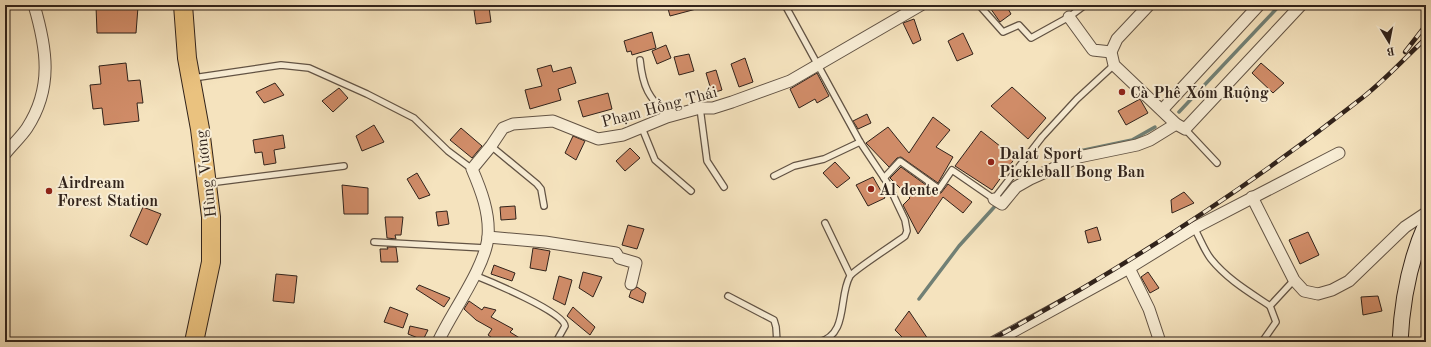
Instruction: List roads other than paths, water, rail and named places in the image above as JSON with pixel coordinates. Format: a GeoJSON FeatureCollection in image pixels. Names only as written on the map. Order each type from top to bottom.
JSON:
{"type":"FeatureCollection","features":[{"type":"Feature","properties":{"kind":"highway","name":"Hùng Vương"},"geometry":{"type":"LineString","coordinates":[[183,5],[184,35],[208,183],[211,217],[211,262],[194,342]]}},
{"type":"Feature","properties":{"kind":"main road"},"geometry":{"type":"LineString","coordinates":[[1400,342],[1407,281],[1412,262],[1426,224]]}},
{"type":"Feature","properties":{"kind":"street"},"geometry":{"type":"LineString","coordinates":[[5,154],[27,129],[41,101],[46,67],[44,47],[34,5]]}},
{"type":"Feature","properties":{"kind":"street"},"geometry":{"type":"LineString","coordinates":[[1149,5],[1117,39],[1111,52],[1114,66],[1181,126]]}},
{"type":"Feature","properties":{"kind":"street"},"geometry":{"type":"LineString","coordinates":[[1162,110],[1259,5]]}},
{"type":"Feature","properties":{"kind":"street"},"geometry":{"type":"LineString","coordinates":[[997,200],[1016,187],[1079,157],[1137,145],[1181,126],[1301,5]]}},
{"type":"Feature","properties":{"kind":"street","name":"Phạm Hồng Thái"},"geometry":{"type":"LineString","coordinates":[[472,168],[491,146],[503,128],[518,124],[553,121],[598,139],[623,135],[667,118],[700,108],[713,108],[765,91],[790,81],[816,64],[920,6]]}},
{"type":"Feature","properties":{"kind":"street"},"geometry":{"type":"LineString","coordinates":[[1069,17],[1093,50],[1111,52]]}},
{"type":"Feature","properties":{"kind":"street"},"geometry":{"type":"LineString","coordinates":[[994,342],[1129,268],[1194,228],[1339,153]]}},
{"type":"Feature","properties":{"kind":"street"},"geometry":{"type":"LineString","coordinates":[[438,342],[474,275],[488,237],[484,199],[472,168]]}},
{"type":"Feature","properties":{"kind":"street"},"geometry":{"type":"LineString","coordinates":[[1252,198],[1294,280],[1304,291],[1318,294],[1338,287],[1349,281],[1405,227],[1426,213]]}},
{"type":"Feature","properties":{"kind":"street"},"geometry":{"type":"LineString","coordinates":[[488,237],[545,242],[616,253],[619,258],[636,263],[631,284]]}},
{"type":"Feature","properties":{"kind":"street"},"geometry":{"type":"LineString","coordinates":[[1129,268],[1149,309],[1160,342]]}},
{"type":"Feature","properties":{"kind":"lane"},"geometry":{"type":"LineString","coordinates":[[785,5],[860,142],[884,178],[905,220],[907,231],[905,236],[850,275],[835,332],[828,340],[819,342]]}},
{"type":"Feature","properties":{"kind":"lane"},"geometry":{"type":"LineString","coordinates":[[920,6],[972,5]]}},
{"type":"Feature","properties":{"kind":"lane"},"geometry":{"type":"LineString","coordinates":[[979,5],[1003,32],[1019,25],[1031,38],[1069,17],[1085,5]]}},
{"type":"Feature","properties":{"kind":"lane"},"geometry":{"type":"LineString","coordinates":[[640,60],[642,79],[649,96],[667,118]]}},
{"type":"Feature","properties":{"kind":"lane"},"geometry":{"type":"LineString","coordinates":[[191,78],[281,66],[309,68],[367,94],[414,118],[448,151],[472,168]]}},
{"type":"Feature","properties":{"kind":"lane"},"geometry":{"type":"LineString","coordinates":[[884,178],[900,161],[938,189],[952,170],[997,200],[1042,137],[1077,99],[1114,66]]}},
{"type":"Feature","properties":{"kind":"lane"},"geometry":{"type":"LineString","coordinates":[[700,108],[707,161],[724,186]]}},
{"type":"Feature","properties":{"kind":"lane"},"geometry":{"type":"LineString","coordinates":[[1181,126],[1217,163]]}},
{"type":"Feature","properties":{"kind":"lane"},"geometry":{"type":"LineString","coordinates":[[642,128],[654,160],[691,191]]}},
{"type":"Feature","properties":{"kind":"lane"},"geometry":{"type":"LineString","coordinates":[[774,176],[794,166],[824,159],[860,142]]}},
{"type":"Feature","properties":{"kind":"lane"},"geometry":{"type":"LineString","coordinates":[[491,146],[537,184],[541,189],[544,206]]}},
{"type":"Feature","properties":{"kind":"lane"},"geometry":{"type":"LineString","coordinates":[[208,183],[344,166]]}},
{"type":"Feature","properties":{"kind":"lane"},"geometry":{"type":"LineString","coordinates":[[825,223],[850,275]]}},
{"type":"Feature","properties":{"kind":"lane"},"geometry":{"type":"LineString","coordinates":[[1194,228],[1210,257],[1220,269],[1231,279],[1270,306],[1276,322],[1262,342]]}},
{"type":"Feature","properties":{"kind":"lane"},"geometry":{"type":"LineString","coordinates":[[374,242],[485,248]]}},
{"type":"Feature","properties":{"kind":"lane"},"geometry":{"type":"LineString","coordinates":[[474,275],[536,303],[562,320],[565,326],[556,342]]}},
{"type":"Feature","properties":{"kind":"lane"},"geometry":{"type":"LineString","coordinates":[[1270,306],[1294,280]]}},
{"type":"Feature","properties":{"kind":"lane"},"geometry":{"type":"LineString","coordinates":[[728,296],[774,320],[777,342]]}},
{"type":"Feature","properties":{"kind":"waterway"},"geometry":{"type":"LineString","coordinates":[[1179,112],[1280,5]]}},
{"type":"Feature","properties":{"kind":"waterway"},"geometry":{"type":"LineString","coordinates":[[1060,160],[1075,152],[1132,140],[1155,127]]}},
{"type":"Feature","properties":{"kind":"waterway"},"geometry":{"type":"LineString","coordinates":[[919,299],[959,246],[997,204]]}},
{"type":"Feature","properties":{"kind":"railway"},"geometry":{"type":"LineString","coordinates":[[1405,52],[1426,25]]}},
{"type":"Feature","properties":{"kind":"railway"},"geometry":{"type":"LineString","coordinates":[[987,342],[1085,287],[1133,258],[1227,197],[1273,165],[1362,98],[1426,38]]}},
{"type":"Feature","properties":{"kind":"place","name":"Cà Phê Xóm Ruộng"},"geometry":{"type":"Point","coordinates":[1122,92]}},
{"type":"Feature","properties":{"kind":"place","name":"Dalat Sport Pickleball Bong Ban"},"geometry":{"type":"Point","coordinates":[991,162]}},
{"type":"Feature","properties":{"kind":"place","name":"Al dente"},"geometry":{"type":"Point","coordinates":[871,189]}},
{"type":"Feature","properties":{"kind":"place","name":"Airdream Forest Station"},"geometry":{"type":"Point","coordinates":[49,191]}}]}
